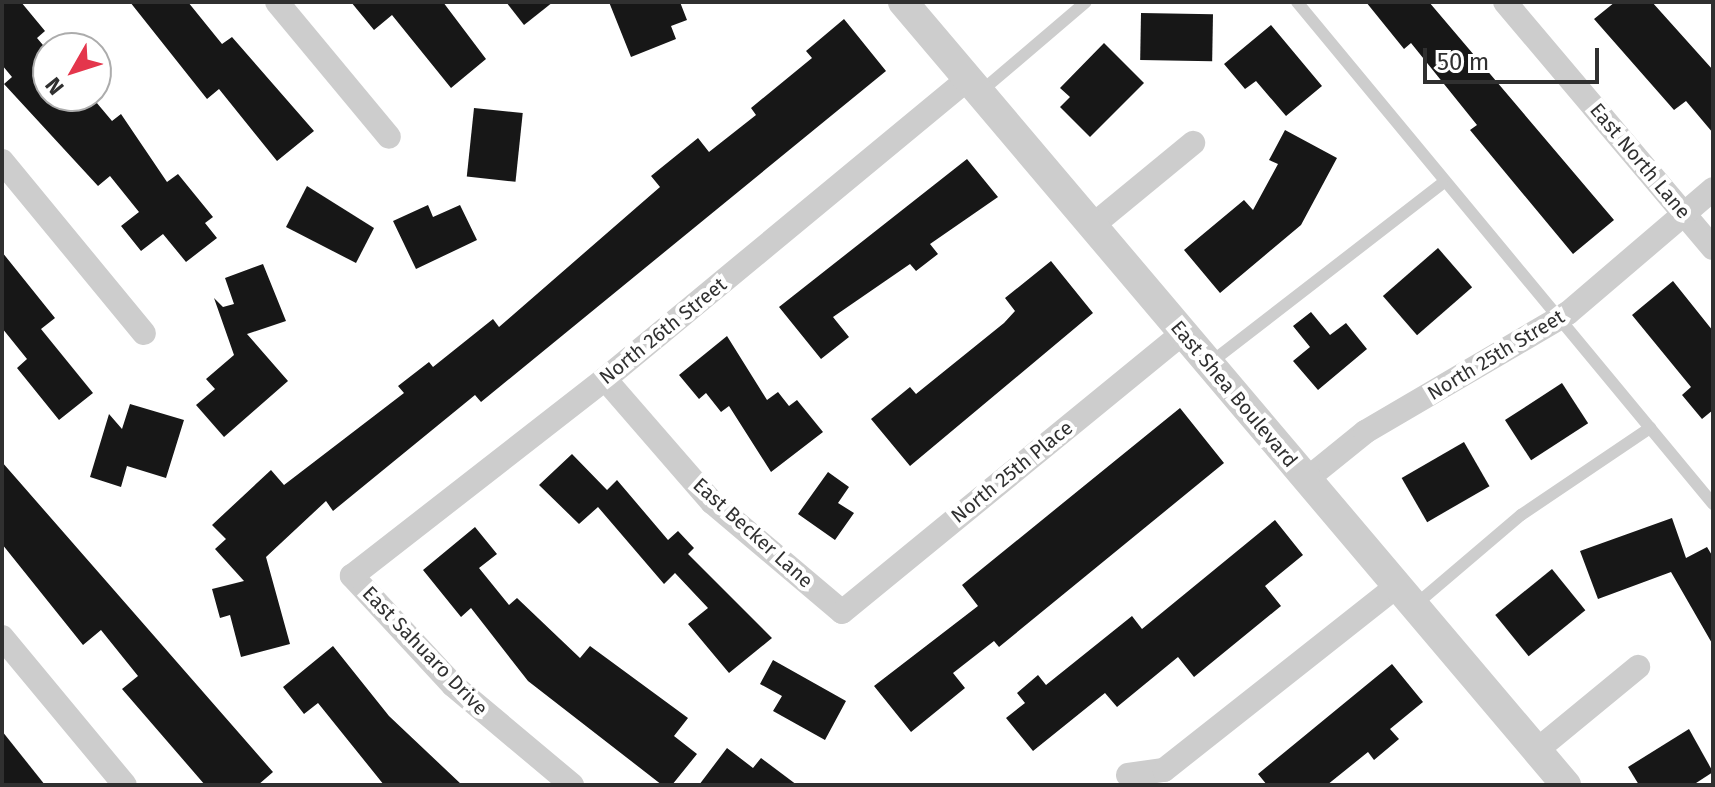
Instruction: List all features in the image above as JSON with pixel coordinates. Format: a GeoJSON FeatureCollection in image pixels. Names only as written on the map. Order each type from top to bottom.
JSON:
{"type":"FeatureCollection","features":[{"type":"Feature","properties":{"kind":"street"},"geometry":{"type":"LineString","coordinates":[[277,2],[389,137]]}},
{"type":"Feature","properties":{"kind":"street","name":"East Shea Boulevard"},"geometry":{"type":"LineString","coordinates":[[903,2],[1566,785]]}},
{"type":"Feature","properties":{"kind":"street","name":"East North Lane"},"geometry":{"type":"LineString","coordinates":[[1505,2],[1713,248]]}},
{"type":"Feature","properties":{"kind":"street","name":"North 26th Street"},"geometry":{"type":"LineString","coordinates":[[352,576],[973,86]]}},
{"type":"Feature","properties":{"kind":"street"},"geometry":{"type":"LineString","coordinates":[[1092,226],[1193,143]]}},
{"type":"Feature","properties":{"kind":"street"},"geometry":{"type":"LineString","coordinates":[[2,161],[144,333]]}},
{"type":"Feature","properties":{"kind":"street","name":"North 25th Street"},"geometry":{"type":"LineString","coordinates":[[1307,479],[1365,432],[1560,318],[1713,189]]}},
{"type":"Feature","properties":{"kind":"street","name":"North 25th Place"},"geometry":{"type":"LineString","coordinates":[[842,612],[1183,333]]}},
{"type":"Feature","properties":{"kind":"street","name":"East Becker Lane"},"geometry":{"type":"LineString","coordinates":[[605,379],[712,502],[842,612]]}},
{"type":"Feature","properties":{"kind":"street","name":"East Sahuaro Drive"},"geometry":{"type":"LineString","coordinates":[[352,576],[453,685],[572,785]]}},
{"type":"Feature","properties":{"kind":"street"},"geometry":{"type":"LineString","coordinates":[[1128,775],[1164,770],[1406,596]]}},
{"type":"Feature","properties":{"kind":"street"},"geometry":{"type":"LineString","coordinates":[[2,637],[125,785]]}},
{"type":"Feature","properties":{"kind":"street"},"geometry":{"type":"LineString","coordinates":[[1537,750],[1638,667]]}},
{"type":"Feature","properties":{"kind":"lane"},"geometry":{"type":"LineString","coordinates":[[973,86],[1086,2]]}},
{"type":"Feature","properties":{"kind":"lane"},"geometry":{"type":"LineString","coordinates":[[1297,2],[1442,184],[1560,318],[1713,504]]}},
{"type":"Feature","properties":{"kind":"lane"},"geometry":{"type":"LineString","coordinates":[[1209,364],[1442,184]]}},
{"type":"Feature","properties":{"kind":"lane"},"geometry":{"type":"LineString","coordinates":[[1406,596],[1650,428]]}},
{"type":"Feature","properties":{"kind":"building"},"geometry":{"type":"Polygon","coordinates":[[[2,2],[21,2],[45,31],[32,32],[32,112],[104,112],[112,121],[121,114],[167,182],[178,174],[213,217],[205,223],[217,238],[186,262],[163,234],[141,251],[121,226],[139,212],[110,176],[98,186],[4,84],[12,77],[2,65],[2,2]]]}},
{"type":"Feature","properties":{"kind":"building"},"geometry":{"type":"Polygon","coordinates":[[[130,2],[188,2],[222,44],[232,37],[314,131],[277,161],[219,89],[207,99],[130,2]]]}},
{"type":"Feature","properties":{"kind":"building"},"geometry":{"type":"Polygon","coordinates":[[[351,2],[443,2],[486,59],[451,88],[392,15],[374,30],[351,2]]]}},
{"type":"Feature","properties":{"kind":"building"},"geometry":{"type":"Polygon","coordinates":[[[506,2],[553,2],[524,25],[506,2]]]}},
{"type":"Feature","properties":{"kind":"building"},"geometry":{"type":"Polygon","coordinates":[[[609,2],[680,2],[687,20],[671,26],[676,39],[631,57],[609,2]]]}},
{"type":"Feature","properties":{"kind":"building"},"geometry":{"type":"Polygon","coordinates":[[[1366,2],[1429,2],[1614,220],[1573,254],[1470,130],[1477,125],[1411,43],[1404,49],[1366,2]]]}},
{"type":"Feature","properties":{"kind":"building"},"geometry":{"type":"Polygon","coordinates":[[[1615,2],[1652,2],[1713,70],[1713,133],[1686,101],[1674,110],[1594,19],[1615,2]]]}},
{"type":"Feature","properties":{"kind":"building"},"geometry":{"type":"Polygon","coordinates":[[[1141,13],[1213,14],[1212,61],[1140,60],[1141,13]]]}},
{"type":"Feature","properties":{"kind":"building"},"geometry":{"type":"Polygon","coordinates":[[[844,19],[886,71],[481,402],[475,395],[333,511],[326,501],[266,557],[290,644],[241,657],[230,615],[220,618],[212,589],[244,581],[215,549],[226,539],[212,525],[271,470],[284,485],[404,393],[398,386],[429,362],[433,367],[493,319],[499,327],[660,187],[651,176],[698,138],[709,152],[756,115],[751,108],[812,58],[806,51],[844,19]]]}},
{"type":"Feature","properties":{"kind":"building"},"geometry":{"type":"Polygon","coordinates":[[[1271,25],[1322,86],[1286,116],[1256,81],[1245,89],[1224,64],[1271,25]]]}},
{"type":"Feature","properties":{"kind":"building"},"geometry":{"type":"Polygon","coordinates":[[[1104,43],[1144,83],[1090,137],[1060,107],[1070,97],[1060,88],[1104,43]]]}},
{"type":"Feature","properties":{"kind":"building"},"geometry":{"type":"Polygon","coordinates":[[[474,108],[523,113],[516,182],[467,177],[474,108]]]}},
{"type":"Feature","properties":{"kind":"building"},"geometry":{"type":"Polygon","coordinates":[[[1285,130],[1337,158],[1301,225],[1220,293],[1184,250],[1244,200],[1253,210],[1278,164],[1269,160],[1285,130]]]}},
{"type":"Feature","properties":{"kind":"building"},"geometry":{"type":"Polygon","coordinates":[[[967,159],[998,197],[930,244],[938,254],[916,271],[910,264],[833,317],[849,337],[821,359],[779,307],[967,159]]]}},
{"type":"Feature","properties":{"kind":"building"},"geometry":{"type":"Polygon","coordinates":[[[307,186],[374,228],[356,263],[286,227],[307,186]]]}},
{"type":"Feature","properties":{"kind":"building"},"geometry":{"type":"Polygon","coordinates":[[[428,205],[433,217],[460,205],[477,240],[416,269],[393,221],[428,205]]]}},
{"type":"Feature","properties":{"kind":"building"},"geometry":{"type":"Polygon","coordinates":[[[1438,248],[1472,287],[1417,335],[1383,296],[1438,248]]]}},
{"type":"Feature","properties":{"kind":"building"},"geometry":{"type":"Polygon","coordinates":[[[2,252],[55,318],[41,329],[93,393],[59,420],[17,368],[27,359],[2,328],[2,252]]]}},
{"type":"Feature","properties":{"kind":"building"},"geometry":{"type":"Polygon","coordinates":[[[1051,261],[1093,313],[910,466],[871,419],[910,387],[916,394],[1004,323],[1015,311],[1005,298],[1051,261]]]}},
{"type":"Feature","properties":{"kind":"building"},"geometry":{"type":"Polygon","coordinates":[[[263,264],[286,321],[247,334],[288,381],[224,437],[196,405],[215,389],[206,379],[234,355],[214,298],[223,307],[234,304],[225,278],[263,264]]]}},
{"type":"Feature","properties":{"kind":"building"},"geometry":{"type":"Polygon","coordinates":[[[1673,281],[1713,331],[1713,410],[1702,419],[1682,395],[1691,387],[1632,315],[1673,281]]]}},
{"type":"Feature","properties":{"kind":"building"},"geometry":{"type":"Polygon","coordinates":[[[1311,312],[1330,335],[1346,323],[1367,349],[1318,390],[1293,361],[1310,347],[1293,326],[1311,312]]]}},
{"type":"Feature","properties":{"kind":"building"},"geometry":{"type":"Polygon","coordinates":[[[727,336],[767,400],[778,392],[789,406],[797,400],[823,432],[771,472],[729,406],[721,412],[706,393],[699,399],[679,375],[727,336]]]}},
{"type":"Feature","properties":{"kind":"building"},"geometry":{"type":"Polygon","coordinates":[[[1562,383],[1588,423],[1531,460],[1505,420],[1562,383]]]}},
{"type":"Feature","properties":{"kind":"building"},"geometry":{"type":"Polygon","coordinates":[[[130,404],[184,420],[166,478],[127,466],[121,487],[90,477],[109,414],[122,429],[130,404]]]}},
{"type":"Feature","properties":{"kind":"building"},"geometry":{"type":"Polygon","coordinates":[[[1180,408],[1224,463],[999,647],[994,641],[953,673],[965,688],[911,732],[874,686],[978,606],[962,585],[1180,408]]]}},
{"type":"Feature","properties":{"kind":"building"},"geometry":{"type":"Polygon","coordinates":[[[1464,442],[1490,486],[1427,522],[1402,478],[1464,442]]]}},
{"type":"Feature","properties":{"kind":"building"},"geometry":{"type":"Polygon","coordinates":[[[572,454],[607,490],[617,480],[668,540],[678,531],[694,548],[688,554],[772,638],[729,673],[688,624],[708,608],[675,573],[664,584],[598,507],[579,524],[539,485],[572,454]]]}},
{"type":"Feature","properties":{"kind":"building"},"geometry":{"type":"Polygon","coordinates":[[[2,462],[273,772],[258,785],[205,785],[122,689],[138,676],[101,630],[83,645],[2,544],[2,462]]]}},
{"type":"Feature","properties":{"kind":"building"},"geometry":{"type":"Polygon","coordinates":[[[828,472],[849,487],[838,503],[854,513],[835,540],[798,514],[828,472]]]}},
{"type":"Feature","properties":{"kind":"building"},"geometry":{"type":"Polygon","coordinates":[[[1672,518],[1686,558],[1707,547],[1713,557],[1713,645],[1671,572],[1598,599],[1580,551],[1672,518]]]}},
{"type":"Feature","properties":{"kind":"building"},"geometry":{"type":"Polygon","coordinates":[[[1275,520],[1303,555],[1265,586],[1281,606],[1194,677],[1178,657],[1117,707],[1105,693],[1033,751],[1006,718],[1025,703],[1017,693],[1038,675],[1046,685],[1132,616],[1142,629],[1275,520]]]}},
{"type":"Feature","properties":{"kind":"building"},"geometry":{"type":"Polygon","coordinates":[[[475,527],[497,554],[479,568],[509,605],[517,598],[580,658],[590,646],[688,718],[674,736],[697,754],[672,785],[662,785],[528,681],[471,608],[461,617],[423,570],[475,527]]]}},
{"type":"Feature","properties":{"kind":"building"},"geometry":{"type":"Polygon","coordinates":[[[1552,569],[1585,610],[1529,656],[1495,615],[1552,569]]]}},
{"type":"Feature","properties":{"kind":"building"},"geometry":{"type":"Polygon","coordinates":[[[333,646],[389,716],[462,785],[384,785],[318,703],[304,714],[283,687],[333,646]]]}},
{"type":"Feature","properties":{"kind":"building"},"geometry":{"type":"Polygon","coordinates":[[[773,660],[846,701],[825,740],[773,711],[782,696],[760,684],[773,660]]]}},
{"type":"Feature","properties":{"kind":"building"},"geometry":{"type":"Polygon","coordinates":[[[1392,664],[1423,702],[1390,729],[1399,739],[1374,760],[1368,752],[1327,785],[1267,785],[1258,774],[1392,664]]]}},
{"type":"Feature","properties":{"kind":"building"},"geometry":{"type":"Polygon","coordinates":[[[1689,729],[1713,772],[1693,785],[1639,785],[1628,767],[1689,729]]]}},
{"type":"Feature","properties":{"kind":"building"},"geometry":{"type":"Polygon","coordinates":[[[2,731],[45,785],[2,785],[2,731]]]}},
{"type":"Feature","properties":{"kind":"building"},"geometry":{"type":"Polygon","coordinates":[[[727,748],[753,768],[761,758],[797,785],[699,785],[727,748]]]}}]}
